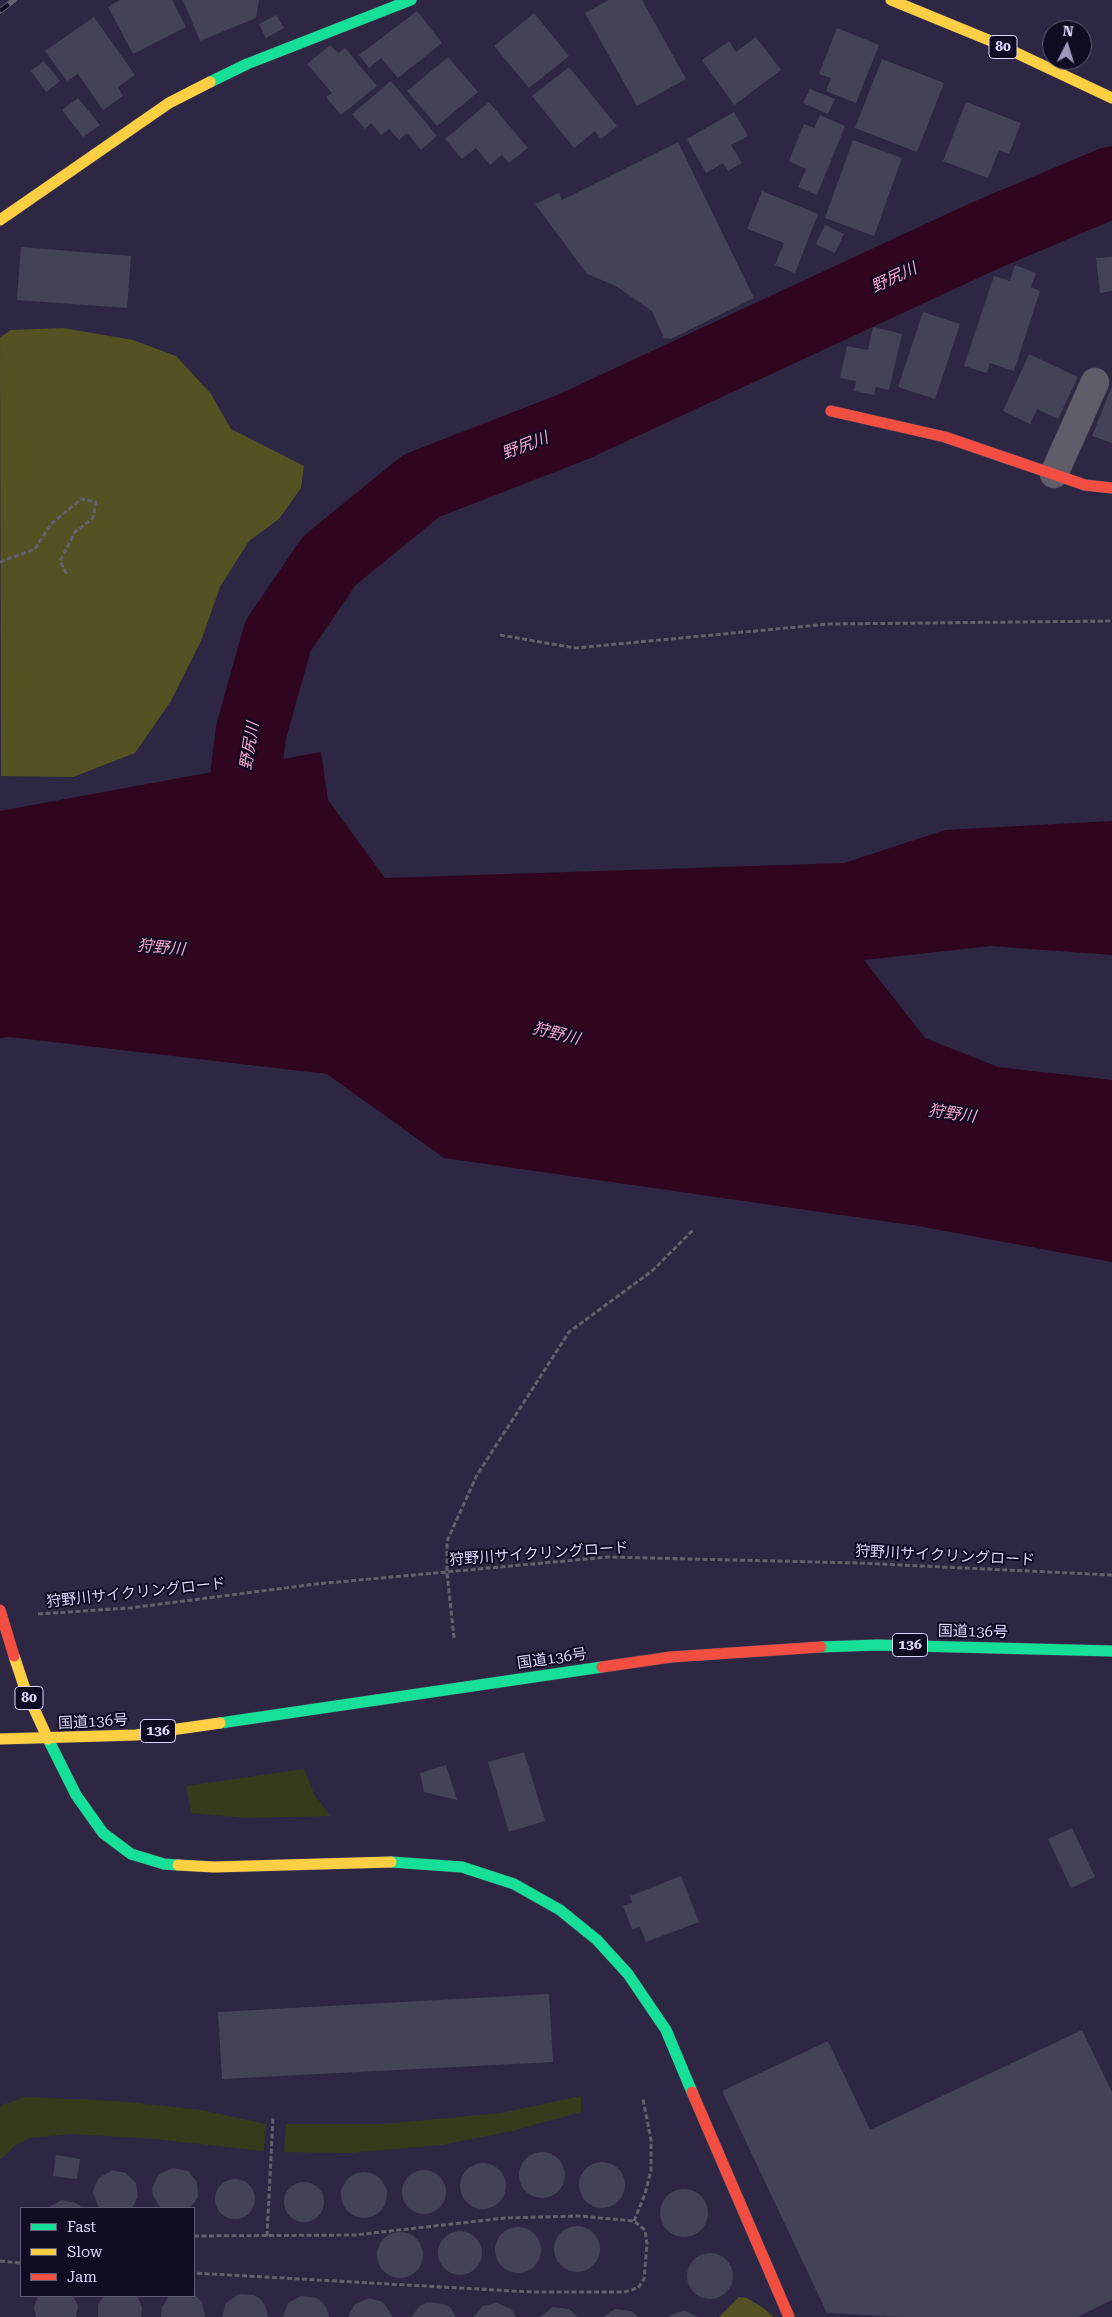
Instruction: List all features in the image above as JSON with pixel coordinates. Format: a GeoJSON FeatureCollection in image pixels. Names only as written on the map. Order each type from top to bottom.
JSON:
{"type":"FeatureCollection","features":[{"type":"Feature","properties":{"kind":"main road"},"geometry":{"type":"LineString","coordinates":[[0,220],[169,103],[247,64],[411,0]]}},
{"type":"Feature","properties":{"kind":"main road","name":"80"},"geometry":{"type":"LineString","coordinates":[[891,0],[991,41],[1112,98]]}},
{"type":"Feature","properties":{"kind":"main road"},"geometry":{"type":"LineString","coordinates":[[831,411],[946,438],[1085,485],[1112,488]]}},
{"type":"Feature","properties":{"kind":"main road","name":"80"},"geometry":{"type":"LineString","coordinates":[[0,1610],[25,1688],[48,1739]]}},
{"type":"Feature","properties":{"kind":"main road","name":"国道136号"},"geometry":{"type":"LineString","coordinates":[[0,1739],[136,1735],[671,1657],[796,1648],[876,1645],[1112,1651]]}},
{"type":"Feature","properties":{"kind":"main road"},"geometry":{"type":"LineString","coordinates":[[48,1739],[76,1795],[103,1833],[131,1854],[164,1864],[214,1867],[408,1862],[462,1867],[514,1884],[560,1910],[597,1940],[628,1974],[666,2030],[789,2317]]}},
{"type":"Feature","properties":{"kind":"street"},"geometry":{"type":"LineString","coordinates":[[1054,474],[1095,382]]}},
{"type":"Feature","properties":{"kind":"path"},"geometry":{"type":"LineString","coordinates":[[0,562],[35,549],[50,525],[80,499],[96,502],[93,518],[76,532],[60,561],[67,575]]}},
{"type":"Feature","properties":{"kind":"path"},"geometry":{"type":"LineString","coordinates":[[500,635],[575,648],[829,624],[1112,620]]}},
{"type":"Feature","properties":{"kind":"path"},"geometry":{"type":"LineString","coordinates":[[454,1638],[447,1573],[447,1541],[477,1476],[568,1332],[652,1271],[694,1229]]}},
{"type":"Feature","properties":{"kind":"path","name":"狩野川サイクリングロード"},"geometry":{"type":"LineString","coordinates":[[37,1614],[130,1608],[316,1584],[608,1558],[858,1563],[1112,1575]]}},
{"type":"Feature","properties":{"kind":"path"},"geometry":{"type":"LineString","coordinates":[[634,2221],[645,2194],[650,2170],[651,2140],[643,2099]]}},
{"type":"Feature","properties":{"kind":"path"},"geometry":{"type":"LineString","coordinates":[[267,2236],[273,2117]]}},
{"type":"Feature","properties":{"kind":"path"},"geometry":{"type":"LineString","coordinates":[[195,2236],[356,2235],[541,2216],[613,2218],[634,2221],[645,2230],[647,2244],[644,2279],[638,2288],[624,2292],[531,2292],[195,2273]]}},
{"type":"Feature","properties":{"kind":"path"},"geometry":{"type":"LineString","coordinates":[[0,2262],[20,2263]]}},
{"type":"Feature","properties":{"kind":"shaded area"},"geometry":{"type":"Polygon","coordinates":[[[63,328],[133,340],[176,356],[211,394],[231,429],[304,466],[301,488],[279,519],[249,541],[220,587],[201,641],[171,701],[135,753],[73,777],[1,776],[0,337],[11,330],[63,328]]]}},
{"type":"Feature","properties":{"kind":"shaded area"},"geometry":{"type":"Polygon","coordinates":[[[304,1769],[314,1794],[330,1816],[245,1818],[191,1813],[186,1786],[304,1769]]]}},
{"type":"Feature","properties":{"kind":"shaded area"},"geometry":{"type":"Polygon","coordinates":[[[581,2096],[581,2112],[512,2131],[442,2145],[348,2153],[284,2152],[286,2124],[383,2124],[501,2113],[581,2096]]]}},
{"type":"Feature","properties":{"kind":"shaded area"},"geometry":{"type":"Polygon","coordinates":[[[25,2097],[119,2101],[202,2110],[266,2124],[264,2151],[155,2139],[72,2134],[30,2138],[14,2146],[3,2158],[0,2158],[0,2108],[2,2105],[25,2097]]]}},
{"type":"Feature","properties":{"kind":"shaded area"},"geometry":{"type":"Polygon","coordinates":[[[739,2297],[747,2298],[765,2309],[773,2317],[719,2317],[739,2297]]]}},
{"type":"Feature","properties":{"kind":"water","name":"狩野川"},"geometry":{"type":"Polygon","coordinates":[[[321,752],[328,800],[385,878],[844,863],[945,830],[1112,821],[1112,955],[991,946],[864,960],[925,1038],[998,1067],[1112,1080],[1112,1262],[918,1226],[444,1158],[327,1074],[10,1037],[0,1038],[0,811],[321,752]]]}},
{"type":"Feature","properties":{"kind":"building"},"geometry":{"type":"Polygon","coordinates":[[[120,0],[172,0],[186,27],[133,54],[108,7],[120,0]]]}},
{"type":"Feature","properties":{"kind":"building"},"geometry":{"type":"Polygon","coordinates":[[[183,0],[259,0],[256,18],[200,41],[183,0]]]}},
{"type":"Feature","properties":{"kind":"building"},"geometry":{"type":"Polygon","coordinates":[[[609,0],[642,0],[686,79],[637,106],[585,13],[609,0]]]}},
{"type":"Feature","properties":{"kind":"building"},"geometry":{"type":"Polygon","coordinates":[[[417,11],[442,43],[398,78],[381,58],[369,68],[359,55],[417,11]]]}},
{"type":"Feature","properties":{"kind":"building"},"geometry":{"type":"Polygon","coordinates":[[[534,13],[569,56],[529,88],[494,46],[534,13]]]}},
{"type":"Feature","properties":{"kind":"building"},"geometry":{"type":"Polygon","coordinates":[[[276,15],[284,28],[266,38],[259,24],[276,15]]]}},
{"type":"Feature","properties":{"kind":"building"},"geometry":{"type":"Polygon","coordinates":[[[94,17],[135,75],[118,87],[123,96],[103,110],[78,74],[67,81],[45,51],[94,17]]]}},
{"type":"Feature","properties":{"kind":"building"},"geometry":{"type":"Polygon","coordinates":[[[837,28],[879,45],[856,103],[826,91],[831,78],[819,74],[837,28]]]}},
{"type":"Feature","properties":{"kind":"building"},"geometry":{"type":"Polygon","coordinates":[[[756,37],[781,70],[734,105],[702,60],[729,41],[736,52],[756,37]]]}},
{"type":"Feature","properties":{"kind":"building"},"geometry":{"type":"Polygon","coordinates":[[[330,45],[338,53],[345,48],[377,86],[341,115],[326,97],[332,93],[307,64],[330,45]]]}},
{"type":"Feature","properties":{"kind":"building"},"geometry":{"type":"Polygon","coordinates":[[[448,57],[478,92],[437,126],[407,91],[448,57]]]}},
{"type":"Feature","properties":{"kind":"building"},"geometry":{"type":"Polygon","coordinates":[[[882,59],[944,83],[917,152],[855,128],[882,59]]]}},
{"type":"Feature","properties":{"kind":"building"},"geometry":{"type":"Polygon","coordinates":[[[44,61],[60,81],[46,92],[31,71],[44,61]]]}},
{"type":"Feature","properties":{"kind":"building"},"geometry":{"type":"Polygon","coordinates":[[[569,67],[617,126],[601,139],[595,131],[574,148],[532,96],[569,67]]]}},
{"type":"Feature","properties":{"kind":"building"},"geometry":{"type":"Polygon","coordinates":[[[391,81],[437,136],[421,150],[407,133],[399,140],[389,129],[381,135],[371,123],[365,129],[352,114],[391,81]]]}},
{"type":"Feature","properties":{"kind":"building"},"geometry":{"type":"Polygon","coordinates":[[[810,89],[835,99],[828,114],[803,103],[810,89]]]}},
{"type":"Feature","properties":{"kind":"building"},"geometry":{"type":"Polygon","coordinates":[[[78,98],[100,125],[83,137],[62,110],[78,98]]]}},
{"type":"Feature","properties":{"kind":"building"},"geometry":{"type":"Polygon","coordinates":[[[489,102],[528,148],[509,163],[502,155],[490,165],[476,148],[462,159],[445,139],[489,102]]]}},
{"type":"Feature","properties":{"kind":"building"},"geometry":{"type":"Polygon","coordinates":[[[966,102],[1021,123],[1009,154],[999,150],[988,178],[943,161],[966,102]]]}},
{"type":"Feature","properties":{"kind":"building"},"geometry":{"type":"Polygon","coordinates":[[[734,112],[748,136],[731,145],[742,163],[728,171],[723,163],[706,173],[687,139],[734,112]]]}},
{"type":"Feature","properties":{"kind":"building"},"geometry":{"type":"Polygon","coordinates":[[[820,115],[845,126],[817,195],[798,187],[806,169],[789,161],[804,124],[814,128],[820,115]]]}},
{"type":"Feature","properties":{"kind":"building"},"geometry":{"type":"Polygon","coordinates":[[[853,140],[902,158],[874,236],[825,218],[853,140]]]}},
{"type":"Feature","properties":{"kind":"building"},"geometry":{"type":"Polygon","coordinates":[[[678,142],[754,298],[671,339],[664,338],[652,311],[616,286],[587,274],[535,204],[559,193],[562,200],[678,142]]]}},
{"type":"Feature","properties":{"kind":"building"},"geometry":{"type":"Polygon","coordinates":[[[762,191],[818,214],[795,273],[775,265],[784,243],[747,229],[762,191]]]}},
{"type":"Feature","properties":{"kind":"building"},"geometry":{"type":"Polygon","coordinates":[[[825,225],[844,234],[835,253],[816,244],[825,225]]]}},
{"type":"Feature","properties":{"kind":"building"},"geometry":{"type":"Polygon","coordinates":[[[21,247],[131,256],[127,308],[17,300],[21,247]]]}},
{"type":"Feature","properties":{"kind":"building"},"geometry":{"type":"Polygon","coordinates":[[[1112,257],[1112,291],[1100,293],[1096,258],[1112,257]]]}},
{"type":"Feature","properties":{"kind":"building"},"geometry":{"type":"Polygon","coordinates":[[[1015,265],[1036,273],[1031,287],[1040,291],[1014,371],[990,363],[987,373],[964,366],[994,276],[1010,281],[1015,265]]]}},
{"type":"Feature","properties":{"kind":"building"},"geometry":{"type":"Polygon","coordinates":[[[923,312],[960,324],[935,399],[898,387],[923,312]]]}},
{"type":"Feature","properties":{"kind":"building"},"geometry":{"type":"Polygon","coordinates":[[[873,327],[902,334],[889,390],[876,387],[874,395],[854,391],[856,381],[840,378],[847,346],[868,350],[873,327]]]}},
{"type":"Feature","properties":{"kind":"building"},"geometry":{"type":"Polygon","coordinates":[[[1029,354],[1078,377],[1058,419],[1037,409],[1030,424],[1003,411],[1029,354]]]}},
{"type":"Feature","properties":{"kind":"building"},"geometry":{"type":"Polygon","coordinates":[[[1112,386],[1112,443],[1092,436],[1112,386]]]}},
{"type":"Feature","properties":{"kind":"building"},"geometry":{"type":"Polygon","coordinates":[[[524,1752],[545,1821],[509,1832],[488,1762],[524,1752]]]}},
{"type":"Feature","properties":{"kind":"building"},"geometry":{"type":"Polygon","coordinates":[[[446,1765],[457,1800],[424,1792],[420,1773],[446,1765]]]}},
{"type":"Feature","properties":{"kind":"building"},"geometry":{"type":"Polygon","coordinates":[[[1072,1828],[1095,1877],[1071,1888],[1048,1839],[1072,1828]]]}},
{"type":"Feature","properties":{"kind":"building"},"geometry":{"type":"Polygon","coordinates":[[[681,1876],[699,1922],[646,1942],[640,1927],[632,1929],[623,1906],[632,1903],[630,1896],[681,1876]]]}},
{"type":"Feature","properties":{"kind":"building"},"geometry":{"type":"Polygon","coordinates":[[[549,1994],[553,2062],[222,2079],[218,2012],[549,1994]]]}},
{"type":"Feature","properties":{"kind":"building"},"geometry":{"type":"Polygon","coordinates":[[[1082,2030],[1112,2092],[1112,2300],[1077,2317],[903,2317],[827,2313],[722,2091],[828,2041],[870,2130],[1082,2030]]]}},
{"type":"Feature","properties":{"kind":"building"},"geometry":{"type":"Polygon","coordinates":[[[537,2152],[547,2152],[561,2162],[565,2175],[561,2188],[555,2194],[547,2198],[537,2198],[523,2188],[519,2180],[519,2170],[529,2156],[537,2152]]]}},
{"type":"Feature","properties":{"kind":"building"},"geometry":{"type":"Polygon","coordinates":[[[56,2155],[80,2159],[77,2179],[53,2176],[56,2155]]]}},
{"type":"Feature","properties":{"kind":"building"},"geometry":{"type":"Polygon","coordinates":[[[602,2162],[615,2166],[621,2172],[625,2185],[621,2198],[615,2204],[602,2208],[589,2204],[583,2198],[579,2185],[583,2172],[589,2166],[602,2162]]]}},
{"type":"Feature","properties":{"kind":"building"},"geometry":{"type":"Polygon","coordinates":[[[488,2163],[500,2169],[505,2177],[505,2195],[500,2203],[492,2208],[478,2209],[466,2203],[461,2195],[460,2181],[466,2169],[474,2164],[488,2163]]]}},
{"type":"Feature","properties":{"kind":"building"},"geometry":{"type":"Polygon","coordinates":[[[173,2168],[188,2171],[197,2182],[198,2197],[191,2207],[160,2207],[153,2196],[152,2188],[159,2174],[173,2168]]]}},
{"type":"Feature","properties":{"kind":"building"},"geometry":{"type":"Polygon","coordinates":[[[112,2170],[126,2173],[136,2183],[138,2197],[133,2207],[99,2207],[93,2192],[99,2178],[112,2170]]]}},
{"type":"Feature","properties":{"kind":"building"},"geometry":{"type":"Polygon","coordinates":[[[428,2170],[440,2176],[445,2183],[445,2201],[440,2208],[433,2213],[420,2214],[412,2211],[405,2204],[402,2188],[405,2180],[412,2173],[428,2170]]]}},
{"type":"Feature","properties":{"kind":"building"},"geometry":{"type":"Polygon","coordinates":[[[364,2172],[377,2176],[383,2182],[387,2195],[383,2208],[377,2214],[364,2218],[351,2214],[345,2208],[341,2195],[345,2182],[351,2176],[364,2172]]]}},
{"type":"Feature","properties":{"kind":"building"},"geometry":{"type":"Polygon","coordinates":[[[239,2179],[246,2182],[252,2188],[255,2199],[254,2207],[246,2216],[239,2219],[231,2219],[224,2216],[216,2207],[215,2195],[218,2188],[227,2180],[239,2179]]]}},
{"type":"Feature","properties":{"kind":"building"},"geometry":{"type":"Polygon","coordinates":[[[308,2182],[315,2185],[321,2191],[324,2202],[323,2210],[315,2219],[308,2222],[300,2222],[293,2219],[285,2210],[284,2198],[287,2191],[296,2183],[308,2182]]]}},
{"type":"Feature","properties":{"kind":"building"},"geometry":{"type":"Polygon","coordinates":[[[684,2189],[693,2191],[701,2196],[706,2204],[708,2213],[706,2222],[701,2230],[693,2235],[684,2237],[675,2235],[667,2230],[662,2222],[660,2213],[662,2204],[667,2196],[675,2191],[684,2189]]]}},
{"type":"Feature","properties":{"kind":"building"},"geometry":{"type":"Polygon","coordinates":[[[62,2200],[76,2203],[82,2207],[49,2207],[62,2200]]]}},
{"type":"Feature","properties":{"kind":"building"},"geometry":{"type":"Polygon","coordinates":[[[577,2226],[590,2230],[596,2236],[600,2249],[596,2262],[590,2268],[577,2272],[564,2268],[558,2262],[554,2249],[558,2236],[564,2230],[577,2226]]]}},
{"type":"Feature","properties":{"kind":"building"},"geometry":{"type":"Polygon","coordinates":[[[518,2227],[531,2231],[537,2237],[541,2250],[537,2263],[531,2269],[518,2273],[505,2269],[499,2263],[495,2250],[499,2237],[505,2231],[518,2227]]]}},
{"type":"Feature","properties":{"kind":"building"},"geometry":{"type":"Polygon","coordinates":[[[460,2231],[472,2235],[478,2241],[482,2253],[478,2265],[472,2271],[460,2275],[448,2271],[442,2265],[438,2253],[442,2241],[448,2235],[460,2231]]]}},
{"type":"Feature","properties":{"kind":"building"},"geometry":{"type":"Polygon","coordinates":[[[405,2232],[409,2233],[419,2242],[422,2246],[422,2264],[413,2274],[405,2278],[395,2278],[387,2274],[378,2264],[377,2250],[381,2242],[391,2233],[405,2232]]]}},
{"type":"Feature","properties":{"kind":"building"},"geometry":{"type":"Polygon","coordinates":[[[705,2253],[715,2253],[729,2263],[733,2276],[729,2289],[723,2295],[715,2299],[705,2299],[691,2289],[687,2281],[687,2271],[697,2257],[705,2253]]]}},
{"type":"Feature","properties":{"kind":"building"},"geometry":{"type":"Polygon","coordinates":[[[239,2294],[254,2295],[260,2299],[265,2305],[268,2317],[222,2317],[226,2303],[239,2294]]]}},
{"type":"Feature","properties":{"kind":"building"},"geometry":{"type":"Polygon","coordinates":[[[195,2295],[202,2302],[205,2317],[161,2317],[162,2307],[168,2297],[195,2297],[195,2295]]]}},
{"type":"Feature","properties":{"kind":"building"},"geometry":{"type":"Polygon","coordinates":[[[301,2296],[316,2298],[322,2302],[327,2309],[329,2317],[283,2317],[288,2303],[301,2296]]]}},
{"type":"Feature","properties":{"kind":"building"},"geometry":{"type":"Polygon","coordinates":[[[38,2297],[74,2297],[78,2306],[76,2317],[36,2317],[34,2307],[38,2297]]]}},
{"type":"Feature","properties":{"kind":"building"},"geometry":{"type":"Polygon","coordinates":[[[103,2297],[137,2297],[142,2307],[141,2317],[98,2317],[98,2304],[103,2297]]]}},
{"type":"Feature","properties":{"kind":"building"},"geometry":{"type":"Polygon","coordinates":[[[369,2298],[383,2302],[393,2317],[348,2317],[355,2304],[369,2298]]]}},
{"type":"Feature","properties":{"kind":"building"},"geometry":{"type":"Polygon","coordinates":[[[427,2302],[450,2307],[456,2317],[411,2317],[420,2306],[427,2302]]]}},
{"type":"Feature","properties":{"kind":"building"},"geometry":{"type":"Polygon","coordinates":[[[497,2303],[511,2309],[516,2317],[473,2317],[483,2306],[497,2303]]]}},
{"type":"Feature","properties":{"kind":"building"},"geometry":{"type":"Polygon","coordinates":[[[553,2307],[569,2309],[578,2317],[540,2317],[553,2307]]]}},
{"type":"Feature","properties":{"kind":"building"},"geometry":{"type":"Polygon","coordinates":[[[615,2309],[631,2311],[639,2317],[603,2317],[615,2309]]]}},
{"type":"Feature","properties":{"kind":"building"},"geometry":{"type":"Polygon","coordinates":[[[685,2311],[699,2317],[668,2317],[678,2312],[685,2311]]]}},
{"type":"Feature","properties":{"kind":"waterway","name":"野尻川"},"geometry":{"type":"LineString","coordinates":[[235,864],[251,732],[278,636],[329,561],[421,486],[575,426],[984,236],[1112,182]]}},
{"type":"Feature","properties":{"kind":"railway"},"geometry":{"type":"LineString","coordinates":[[0,11],[14,0]]}},
{"type":"Feature","properties":{"kind":"traffic: fast"},"geometry":{"type":"LineString","coordinates":[[210,82],[247,64],[411,0]]}},
{"type":"Feature","properties":{"kind":"traffic: fast"},"geometry":{"type":"LineString","coordinates":[[821,1647],[877,1645],[1112,1651]]}},
{"type":"Feature","properties":{"kind":"traffic: fast"},"geometry":{"type":"LineString","coordinates":[[220,1723],[602,1667]]}},
{"type":"Feature","properties":{"kind":"traffic: fast"},"geometry":{"type":"LineString","coordinates":[[48,1739],[76,1795],[103,1833],[131,1854],[164,1864],[178,1865]]}},
{"type":"Feature","properties":{"kind":"traffic: fast"},"geometry":{"type":"LineString","coordinates":[[391,1862],[462,1867],[514,1884],[560,1910],[597,1940],[628,1974],[666,2030],[692,2092]]}},
{"type":"Feature","properties":{"kind":"traffic: slow"},"geometry":{"type":"LineString","coordinates":[[891,0],[991,41],[1112,98]]}},
{"type":"Feature","properties":{"kind":"traffic: slow"},"geometry":{"type":"LineString","coordinates":[[0,220],[169,103],[210,82]]}},
{"type":"Feature","properties":{"kind":"traffic: slow"},"geometry":{"type":"LineString","coordinates":[[14,1656],[25,1689],[48,1739]]}},
{"type":"Feature","properties":{"kind":"traffic: slow"},"geometry":{"type":"LineString","coordinates":[[0,1739],[136,1735],[220,1723]]}},
{"type":"Feature","properties":{"kind":"traffic: slow"},"geometry":{"type":"LineString","coordinates":[[178,1865],[214,1867],[391,1862]]}},
{"type":"Feature","properties":{"kind":"traffic: jam"},"geometry":{"type":"LineString","coordinates":[[831,411],[945,437],[1085,485],[1112,488]]}},
{"type":"Feature","properties":{"kind":"traffic: jam"},"geometry":{"type":"LineString","coordinates":[[0,1610],[14,1656]]}},
{"type":"Feature","properties":{"kind":"traffic: jam"},"geometry":{"type":"LineString","coordinates":[[602,1667],[671,1657],[821,1647]]}},
{"type":"Feature","properties":{"kind":"traffic: jam"},"geometry":{"type":"LineString","coordinates":[[692,2092],[789,2317]]}}]}
